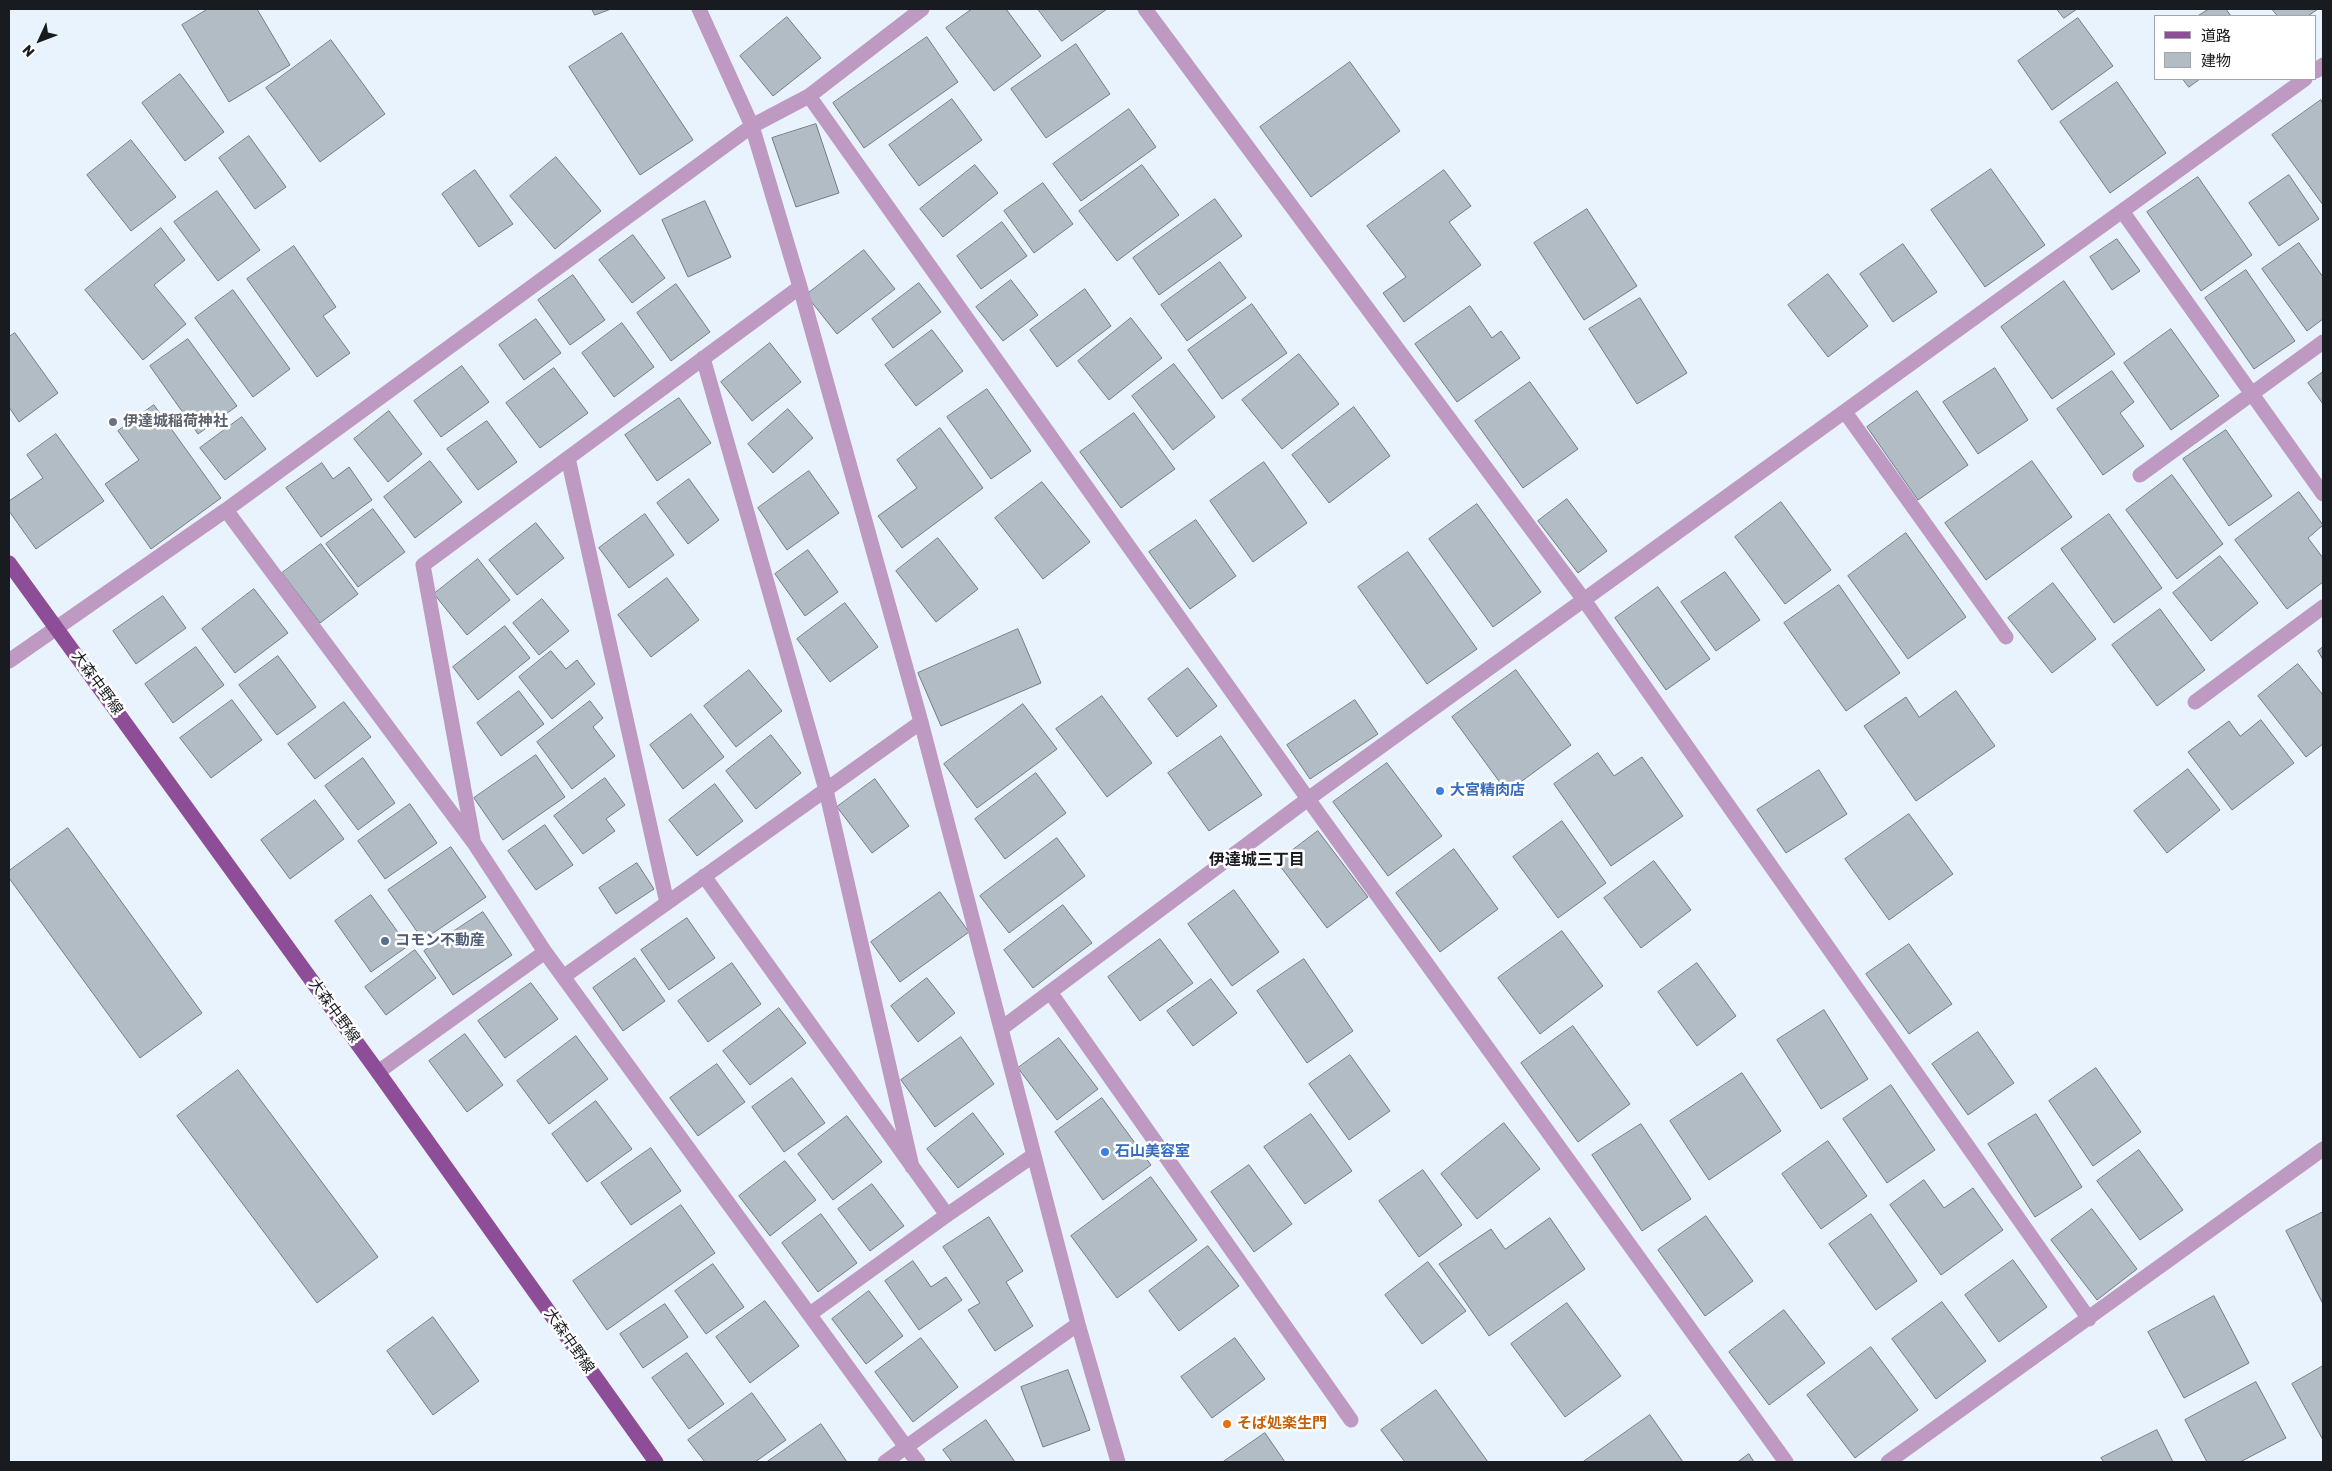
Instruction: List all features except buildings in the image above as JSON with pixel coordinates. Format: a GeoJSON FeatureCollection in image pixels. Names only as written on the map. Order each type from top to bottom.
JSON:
{"type":"FeatureCollection","features":[{"type":"Feature","properties":{"kind":"main road","name":"大森中野線"},"geometry":{"type":"LineString","coordinates":[[9,562],[378,1072],[656,1462]]}},
{"type":"Feature","properties":{"kind":"lane"},"geometry":{"type":"LineString","coordinates":[[699,9],[752,126],[800,287],[921,722],[1078,1324],[1118,1462]]}},
{"type":"Feature","properties":{"kind":"lane"},"geometry":{"type":"LineString","coordinates":[[9,661],[226,510],[752,126],[809,96],[922,9]]}},
{"type":"Feature","properties":{"kind":"lane"},"geometry":{"type":"LineString","coordinates":[[1145,9],[1584,600],[2089,1319]]}},
{"type":"Feature","properties":{"kind":"lane"},"geometry":{"type":"LineString","coordinates":[[1002,1028],[1308,799],[2304,80]]}},
{"type":"Feature","properties":{"kind":"lane"},"geometry":{"type":"LineString","coordinates":[[809,96],[1308,799],[1786,1462]]}},
{"type":"Feature","properties":{"kind":"lane"},"geometry":{"type":"LineString","coordinates":[[2122,211],[2323,494]]}},
{"type":"Feature","properties":{"kind":"lane"},"geometry":{"type":"LineString","coordinates":[[474,843],[424,565],[800,287]]}},
{"type":"Feature","properties":{"kind":"lane"},"geometry":{"type":"LineString","coordinates":[[2140,475],[2323,342]]}},
{"type":"Feature","properties":{"kind":"lane"},"geometry":{"type":"LineString","coordinates":[[703,358],[826,790],[912,1167]]}},
{"type":"Feature","properties":{"kind":"lane"},"geometry":{"type":"LineString","coordinates":[[1845,412],[2006,637]]}},
{"type":"Feature","properties":{"kind":"lane"},"geometry":{"type":"LineString","coordinates":[[568,458],[667,903]]}},
{"type":"Feature","properties":{"kind":"lane"},"geometry":{"type":"LineString","coordinates":[[226,510],[474,843],[545,952],[918,1462]]}},
{"type":"Feature","properties":{"kind":"lane"},"geometry":{"type":"LineString","coordinates":[[2195,702],[2323,607]]}},
{"type":"Feature","properties":{"kind":"lane"},"geometry":{"type":"LineString","coordinates":[[563,977],[921,722]]}},
{"type":"Feature","properties":{"kind":"lane"},"geometry":{"type":"LineString","coordinates":[[704,876],[947,1214]]}},
{"type":"Feature","properties":{"kind":"lane"},"geometry":{"type":"LineString","coordinates":[[378,1072],[545,952]]}},
{"type":"Feature","properties":{"kind":"lane"},"geometry":{"type":"LineString","coordinates":[[1050,992],[1351,1420]]}},
{"type":"Feature","properties":{"kind":"lane"},"geometry":{"type":"LineString","coordinates":[[1888,1462],[2323,1149]]}},
{"type":"Feature","properties":{"kind":"lane"},"geometry":{"type":"LineString","coordinates":[[810,1314],[947,1214],[1034,1155]]}},
{"type":"Feature","properties":{"kind":"lane"},"geometry":{"type":"LineString","coordinates":[[885,1462],[1078,1324]]}},
{"type":"Feature","properties":{"kind":"place","name":"伊達城稲荷神社"},"geometry":{"type":"Point","coordinates":[113,422]}},
{"type":"Feature","properties":{"kind":"place","name":"大宮精肉店"},"geometry":{"type":"Point","coordinates":[1440,791]}},
{"type":"Feature","properties":{"kind":"place","name":"コモン不動産"},"geometry":{"type":"Point","coordinates":[385,941]}},
{"type":"Feature","properties":{"kind":"place","name":"石山美容室"},"geometry":{"type":"Point","coordinates":[1105,1152]}},
{"type":"Feature","properties":{"kind":"place","name":"そば処楽生門"},"geometry":{"type":"Point","coordinates":[1227,1424]}},
{"type":"Feature","properties":{"kind":"district","name":"伊達城三丁目"},"geometry":{"type":"Point","coordinates":[1257,860]}}]}
